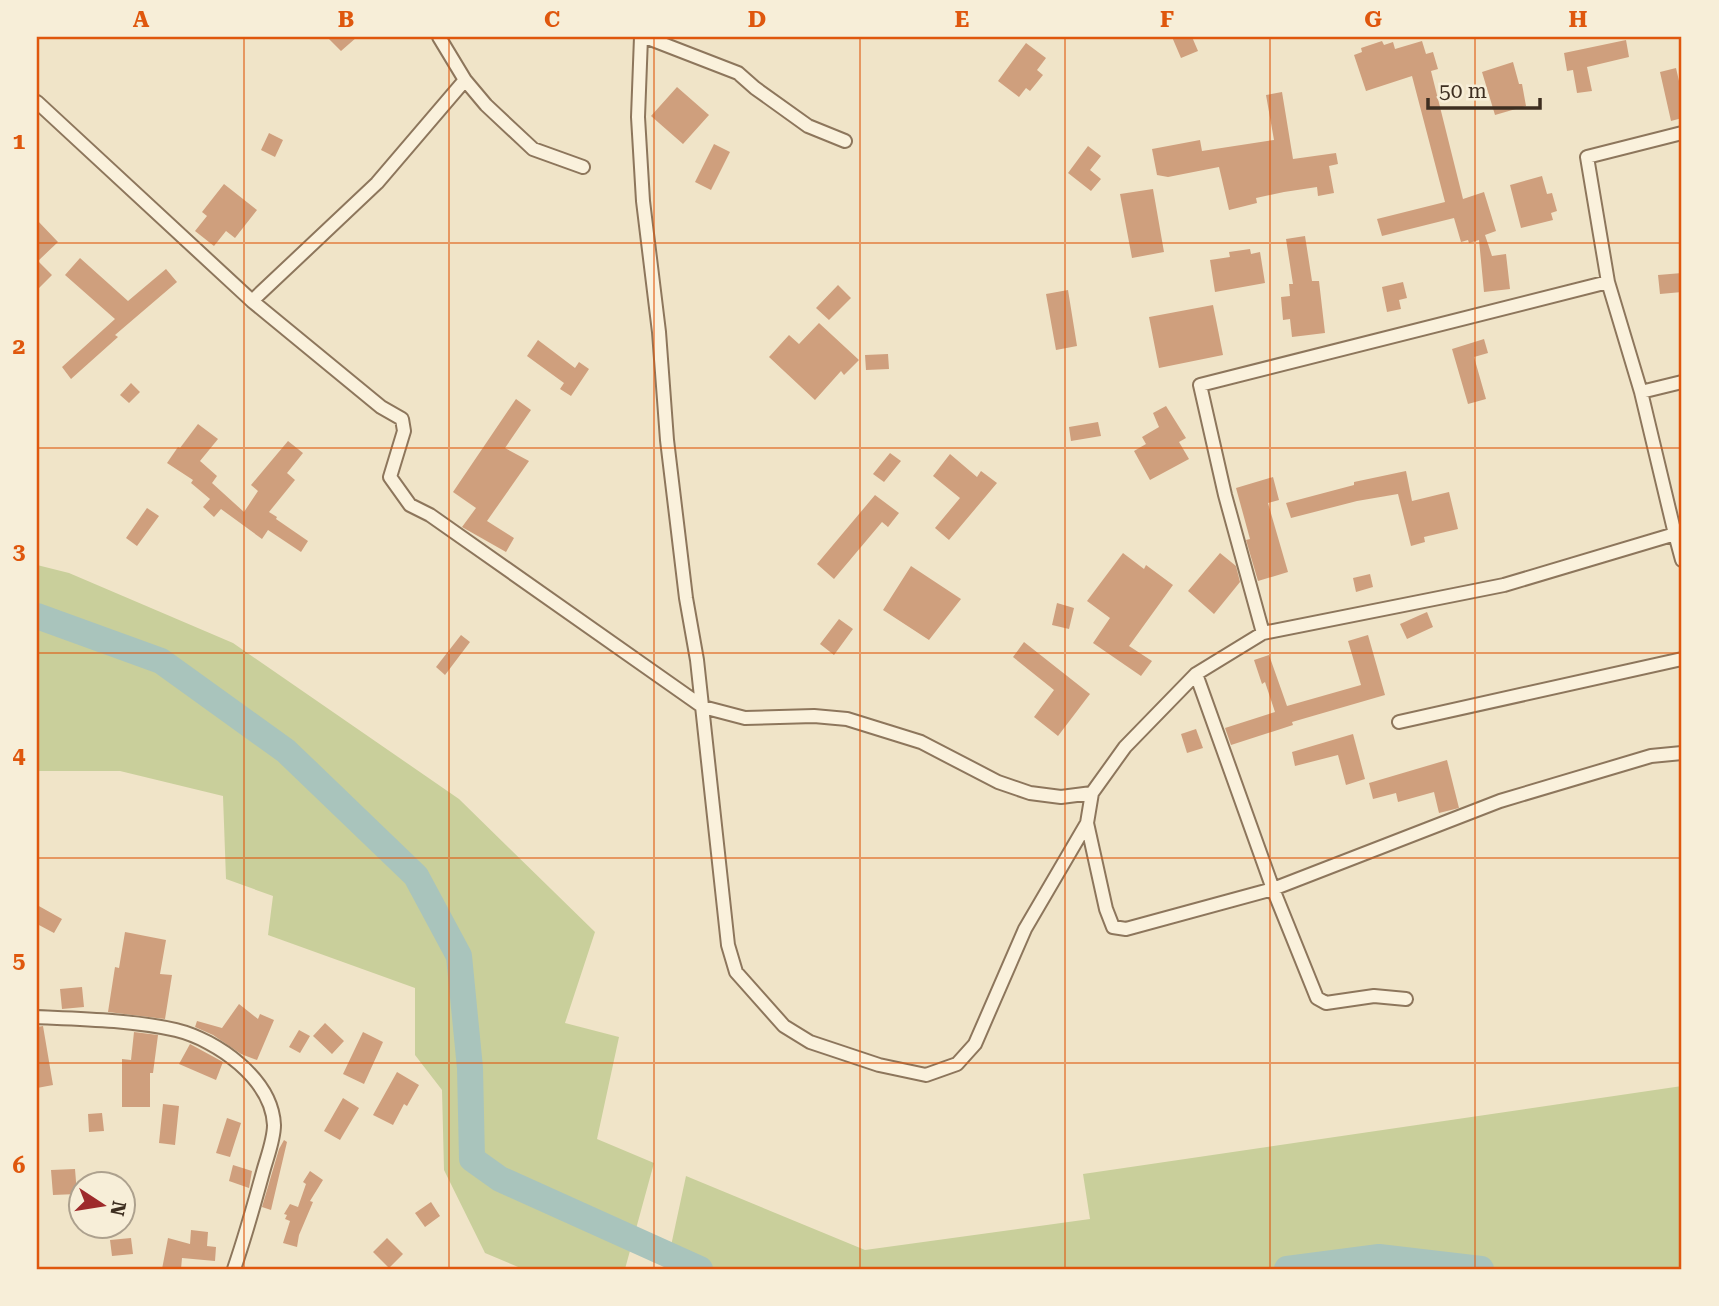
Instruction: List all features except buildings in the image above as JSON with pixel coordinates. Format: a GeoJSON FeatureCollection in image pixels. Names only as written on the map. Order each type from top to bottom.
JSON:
{"type":"FeatureCollection","features":[{"type":"Feature","properties":{"kind":"street"},"geometry":{"type":"LineString","coordinates":[[439,37],[465,80],[486,105],[533,149],[583,167]]}},
{"type":"Feature","properties":{"kind":"street"},"geometry":{"type":"LineString","coordinates":[[845,141],[808,126],[755,89],[738,73],[643,37],[638,117],[643,201],[684,585],[703,707],[729,945],[736,972],[784,1026],[810,1042],[843,1054],[926,1075],[957,1064],[975,1044],[1025,929],[1087,823],[1092,793],[1125,747],[1196,674],[1263,634],[1503,585],[1675,534]]}},
{"type":"Feature","properties":{"kind":"street"},"geometry":{"type":"LineString","coordinates":[[252,301],[377,183],[465,80]]}},
{"type":"Feature","properties":{"kind":"street"},"geometry":{"type":"LineString","coordinates":[[37,102],[252,301],[382,407],[402,419],[404,431],[390,477],[410,505],[430,515],[703,707],[745,718],[814,716],[846,719],[921,742],[998,782],[1030,793],[1061,797],[1092,793]]}},
{"type":"Feature","properties":{"kind":"street"},"geometry":{"type":"LineString","coordinates":[[1682,133],[1587,157],[1608,282],[1676,517],[1675,534],[1682,560]]}},
{"type":"Feature","properties":{"kind":"street"},"geometry":{"type":"LineString","coordinates":[[1263,634],[1225,495],[1200,385],[1608,282]]}},
{"type":"Feature","properties":{"kind":"street"},"geometry":{"type":"LineString","coordinates":[[1641,392],[1682,382]]}},
{"type":"Feature","properties":{"kind":"street"},"geometry":{"type":"LineString","coordinates":[[1399,722],[1682,659]]}},
{"type":"Feature","properties":{"kind":"street"},"geometry":{"type":"LineString","coordinates":[[1196,674],[1273,889],[1317,998],[1326,1003],[1374,996],[1406,999]]}},
{"type":"Feature","properties":{"kind":"street"},"geometry":{"type":"LineString","coordinates":[[1087,823],[1106,909],[1114,927],[1126,929],[1273,889],[1500,801],[1651,756],[1682,753]]}},
{"type":"Feature","properties":{"kind":"street"},"geometry":{"type":"LineString","coordinates":[[37,1017],[135,1024],[178,1031],[212,1046],[239,1063],[256,1079],[272,1106],[274,1128],[249,1224],[234,1269]]}},
{"type":"Feature","properties":{"kind":"green space"},"geometry":{"type":"Polygon","coordinates":[[[37,565],[69,573],[233,643],[459,799],[595,932],[565,1023],[619,1037],[597,1139],[654,1163],[625,1269],[523,1269],[485,1253],[444,1170],[442,1090],[415,1055],[415,988],[268,935],[273,896],[226,879],[223,796],[120,771],[37,771],[37,565]]]}},
{"type":"Feature","properties":{"kind":"green space"},"geometry":{"type":"Polygon","coordinates":[[[1682,1086],[1682,1269],[666,1269],[686,1176],[865,1250],[1090,1219],[1083,1174],[1682,1086]]]}},
{"type":"Feature","properties":{"kind":"waterway"},"geometry":{"type":"LineString","coordinates":[[37,616],[161,661],[286,751],[416,876],[459,956],[470,1068],[472,1159],[500,1179],[700,1269]]}},
{"type":"Feature","properties":{"kind":"waterway"},"geometry":{"type":"LineString","coordinates":[[1287,1269],[1379,1257],[1481,1269]]}}]}
